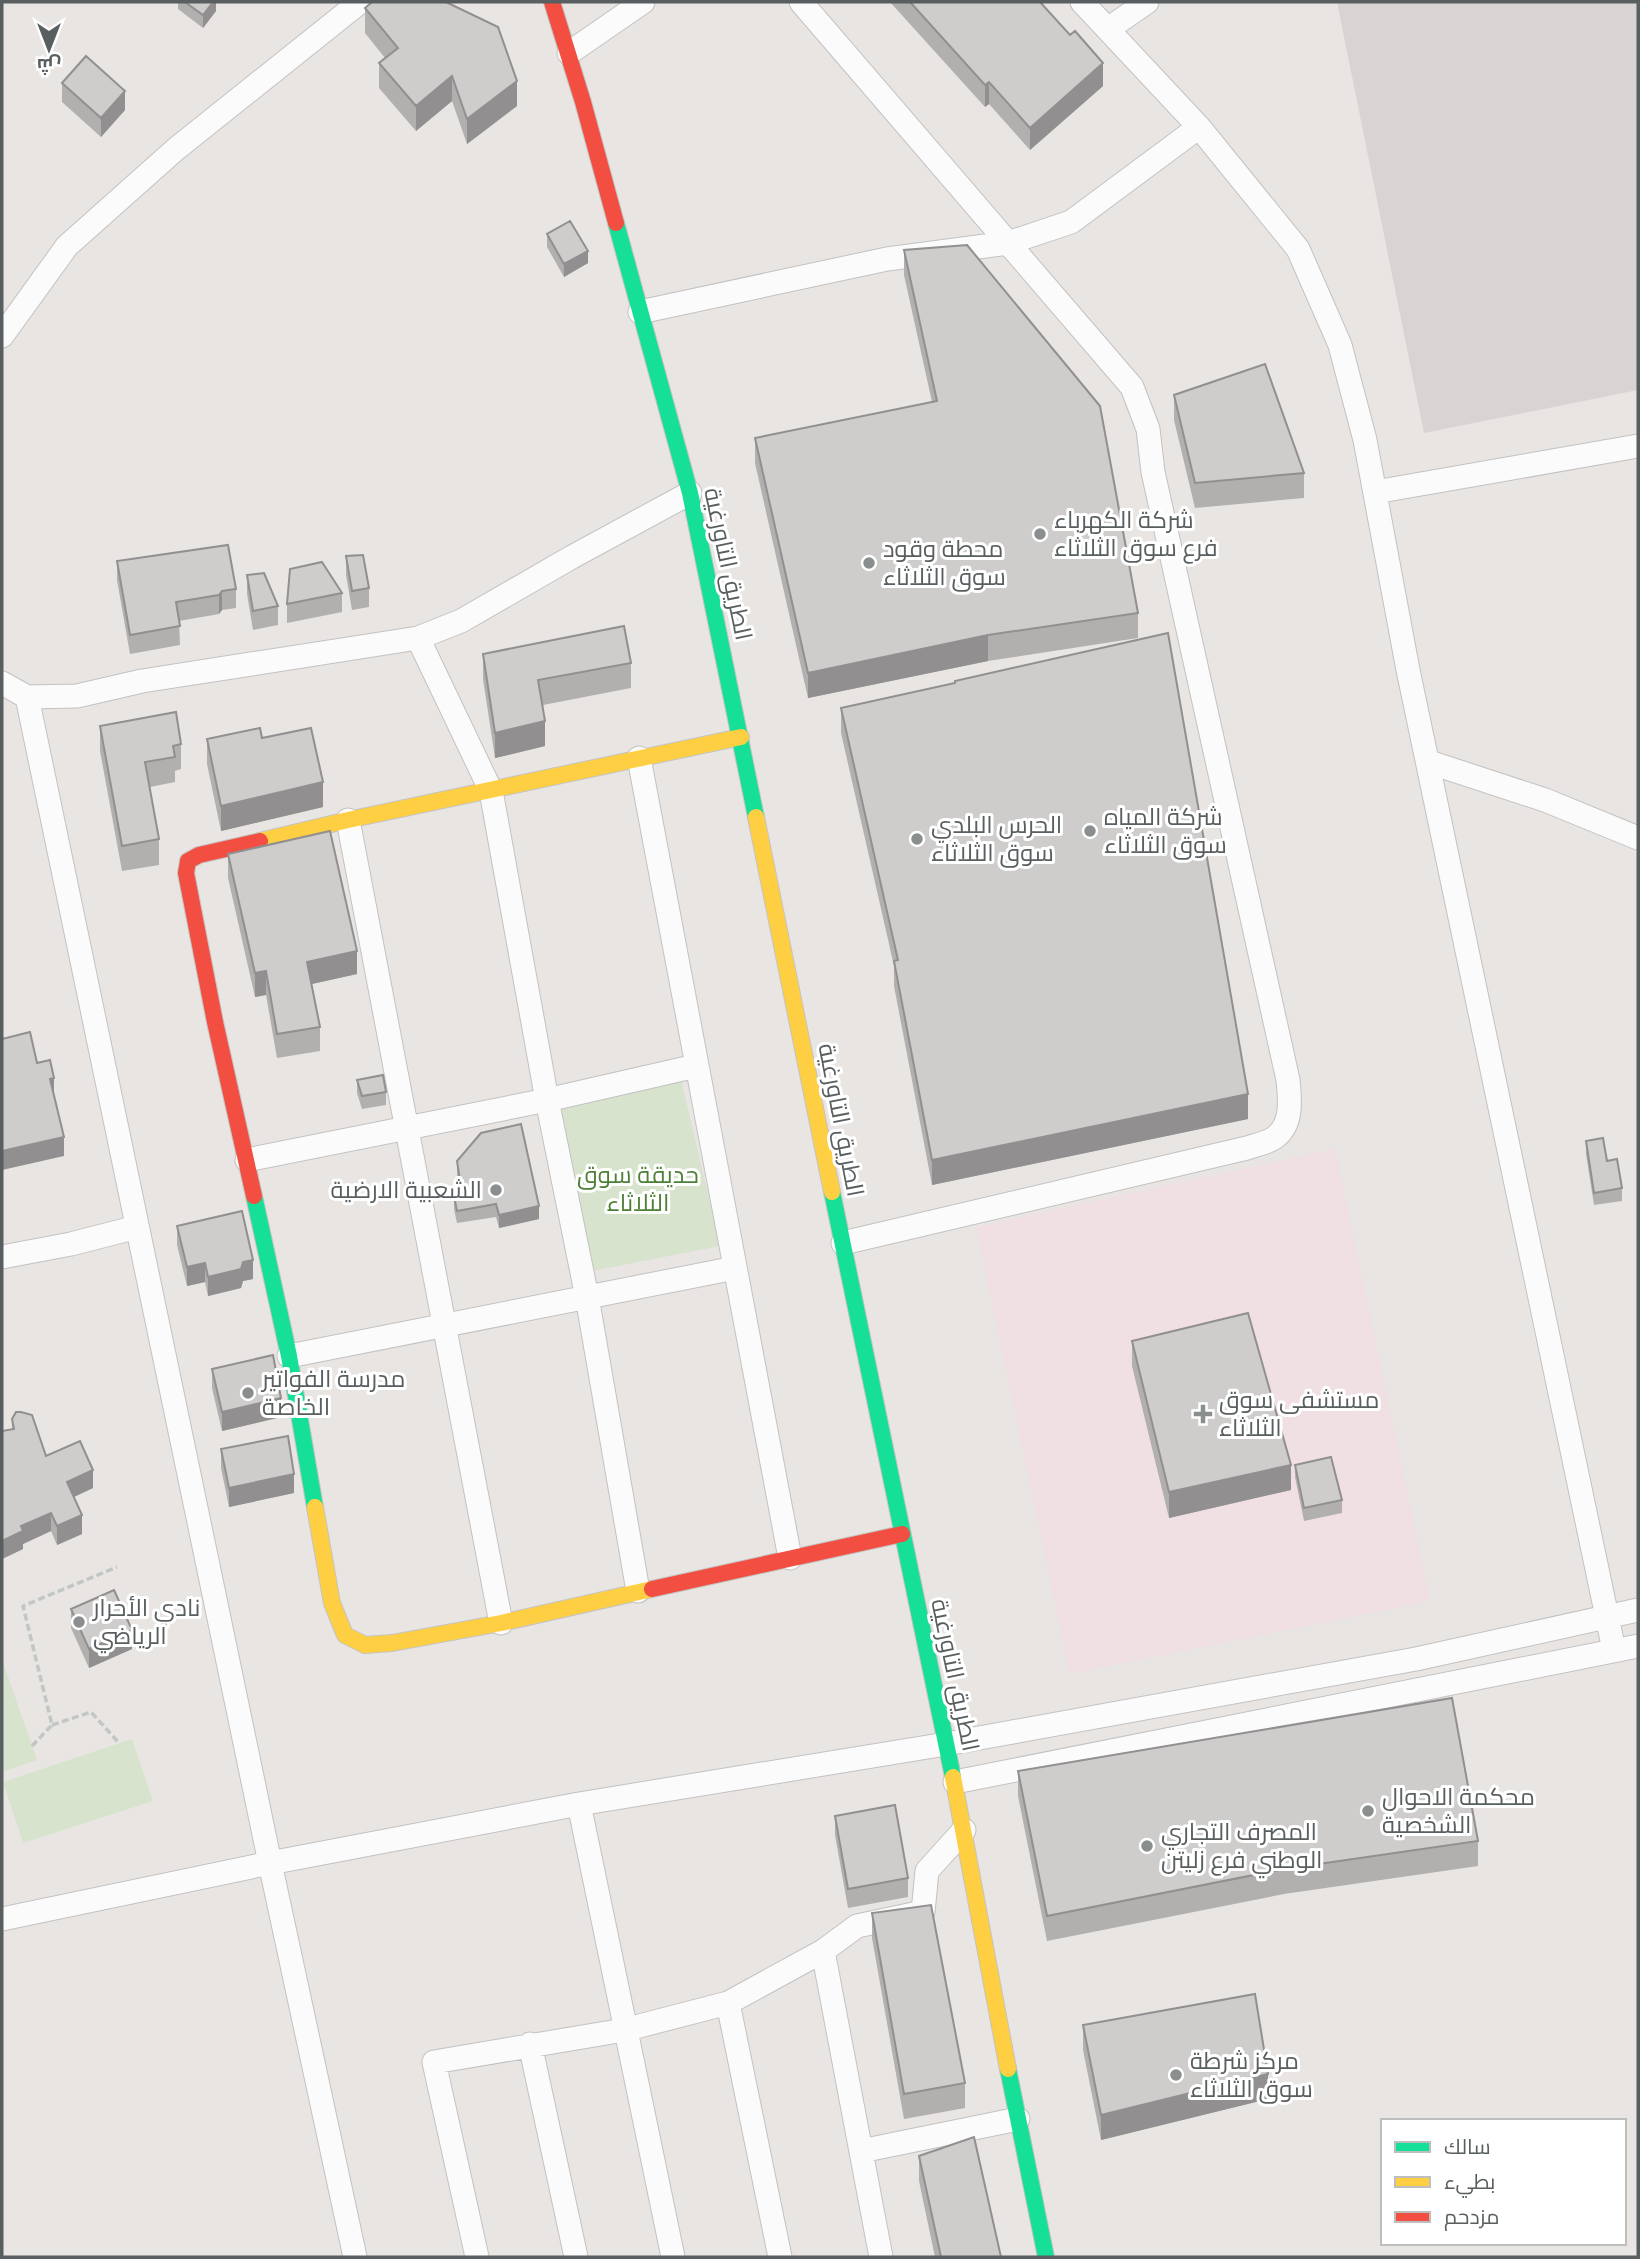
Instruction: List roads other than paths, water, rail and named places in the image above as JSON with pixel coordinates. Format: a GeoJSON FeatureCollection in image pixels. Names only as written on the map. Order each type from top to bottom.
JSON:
{"type":"FeatureCollection","features":[{"type":"Feature","properties":{"kind":"street"},"geometry":{"type":"LineString","coordinates":[[2,336],[67,246],[176,149],[360,2]]}},
{"type":"Feature","properties":{"kind":"street","name":"الطريق التاورغية"},"geometry":{"type":"LineString","coordinates":[[552,2],[569,53],[690,493],[955,1782],[1046,2257]]}},
{"type":"Feature","properties":{"kind":"street"},"geometry":{"type":"LineString","coordinates":[[569,53],[643,2]]}},
{"type":"Feature","properties":{"kind":"street"},"geometry":{"type":"LineString","coordinates":[[801,2],[1132,387],[1148,429],[1153,472],[1288,1080],[1290,1108],[1286,1125],[1274,1138],[1247,1148],[843,1243]]}},
{"type":"Feature","properties":{"kind":"street"},"geometry":{"type":"LineString","coordinates":[[1082,2],[1199,127],[1298,249],[1340,345],[1365,440],[1408,670],[1614,1650]]}},
{"type":"Feature","properties":{"kind":"street"},"geometry":{"type":"LineString","coordinates":[[1108,29],[1147,2]]}},
{"type":"Feature","properties":{"kind":"street"},"geometry":{"type":"LineString","coordinates":[[640,312],[887,258],[1008,243],[1071,222],[1199,127]]}},
{"type":"Feature","properties":{"kind":"street"},"geometry":{"type":"LineString","coordinates":[[1375,492],[1638,446]]}},
{"type":"Feature","properties":{"kind":"street"},"geometry":{"type":"LineString","coordinates":[[2,683],[27,697],[77,696],[142,681],[418,638],[461,621],[690,493]]}},
{"type":"Feature","properties":{"kind":"street"},"geometry":{"type":"LineString","coordinates":[[418,638],[491,791],[547,1101],[587,1297],[638,1591]]}},
{"type":"Feature","properties":{"kind":"street"},"geometry":{"type":"LineString","coordinates":[[27,697],[270,1863],[355,2257]]}},
{"type":"Feature","properties":{"kind":"street"},"geometry":{"type":"LineString","coordinates":[[741,737],[348,820],[200,855],[188,861],[186,873],[215,1022],[289,1356],[331,1603],[345,1635],[365,1644],[392,1643],[501,1623],[902,1534]]}},
{"type":"Feature","properties":{"kind":"street"},"geometry":{"type":"LineString","coordinates":[[639,758],[790,1558]]}},
{"type":"Feature","properties":{"kind":"street"},"geometry":{"type":"LineString","coordinates":[[1429,762],[1545,800],[1638,838]]}},
{"type":"Feature","properties":{"kind":"street"},"geometry":{"type":"LineString","coordinates":[[348,820],[501,1623]]}},
{"type":"Feature","properties":{"kind":"street"},"geometry":{"type":"LineString","coordinates":[[247,1160],[547,1101],[696,1066]]}},
{"type":"Feature","properties":{"kind":"street"},"geometry":{"type":"LineString","coordinates":[[2,1256],[71,1244],[137,1227]]}},
{"type":"Feature","properties":{"kind":"street"},"geometry":{"type":"LineString","coordinates":[[289,1356],[735,1268]]}},
{"type":"Feature","properties":{"kind":"street"},"geometry":{"type":"LineString","coordinates":[[2,1919],[270,1863],[579,1804],[946,1744],[1416,1660],[1638,1610]]}},
{"type":"Feature","properties":{"kind":"street"},"geometry":{"type":"LineString","coordinates":[[955,1782],[1638,1646]]}},
{"type":"Feature","properties":{"kind":"street"},"geometry":{"type":"LineString","coordinates":[[579,1804],[673,2257]]}},
{"type":"Feature","properties":{"kind":"street"},"geometry":{"type":"LineString","coordinates":[[477,2257],[434,2062],[624,2030],[728,2003],[823,1951],[857,1926],[923,1912],[927,1871],[964,1830]]}},
{"type":"Feature","properties":{"kind":"street"},"geometry":{"type":"LineString","coordinates":[[823,1951],[881,2257]]}},
{"type":"Feature","properties":{"kind":"street"},"geometry":{"type":"LineString","coordinates":[[728,2003],[780,2257]]}},
{"type":"Feature","properties":{"kind":"street"},"geometry":{"type":"LineString","coordinates":[[530,2044],[576,2257]]}},
{"type":"Feature","properties":{"kind":"street"},"geometry":{"type":"LineString","coordinates":[[861,2151],[1018,2119]]}},
{"type":"Feature","properties":{"kind":"place","name":"شركة الكهرباء فرع سوق الثلاثاء"},"geometry":{"type":"Point","coordinates":[1040,534]}},
{"type":"Feature","properties":{"kind":"place","name":"محطة وقود سوق الثلاثاء"},"geometry":{"type":"Point","coordinates":[869,563]}},
{"type":"Feature","properties":{"kind":"place","name":"شركة المياه سوق الثلاثاء"},"geometry":{"type":"Point","coordinates":[1090,831]}},
{"type":"Feature","properties":{"kind":"place","name":"الحرس البلدي سوق الثلاثاء"},"geometry":{"type":"Point","coordinates":[917,839]}},
{"type":"Feature","properties":{"kind":"place","name":"الشعبية الارضية"},"geometry":{"type":"Point","coordinates":[496,1190]}},
{"type":"Feature","properties":{"kind":"place","name":"مدرسة الفواتير الخاصة"},"geometry":{"type":"Point","coordinates":[248,1393]}},
{"type":"Feature","properties":{"kind":"place","name":"مستشفى سوق الثلاثاء"},"geometry":{"type":"Point","coordinates":[1203,1414]}},
{"type":"Feature","properties":{"kind":"place","name":"نادي الأحرار الرياضي"},"geometry":{"type":"Point","coordinates":[79,1622]}},
{"type":"Feature","properties":{"kind":"place","name":"محكمة الاحوال الشخصية"},"geometry":{"type":"Point","coordinates":[1368,1811]}},
{"type":"Feature","properties":{"kind":"place","name":"المصرف التجاري الوطني فرع زليتن"},"geometry":{"type":"Point","coordinates":[1147,1846]}},
{"type":"Feature","properties":{"kind":"place","name":"مركز شرطة سوق الثلاثاء"},"geometry":{"type":"Point","coordinates":[1176,2075]}},
{"type":"Feature","properties":{"kind":"park label","name":"حديقة سوق الثلاثاء"},"geometry":{"type":"Point","coordinates":[638,1189]}}]}
